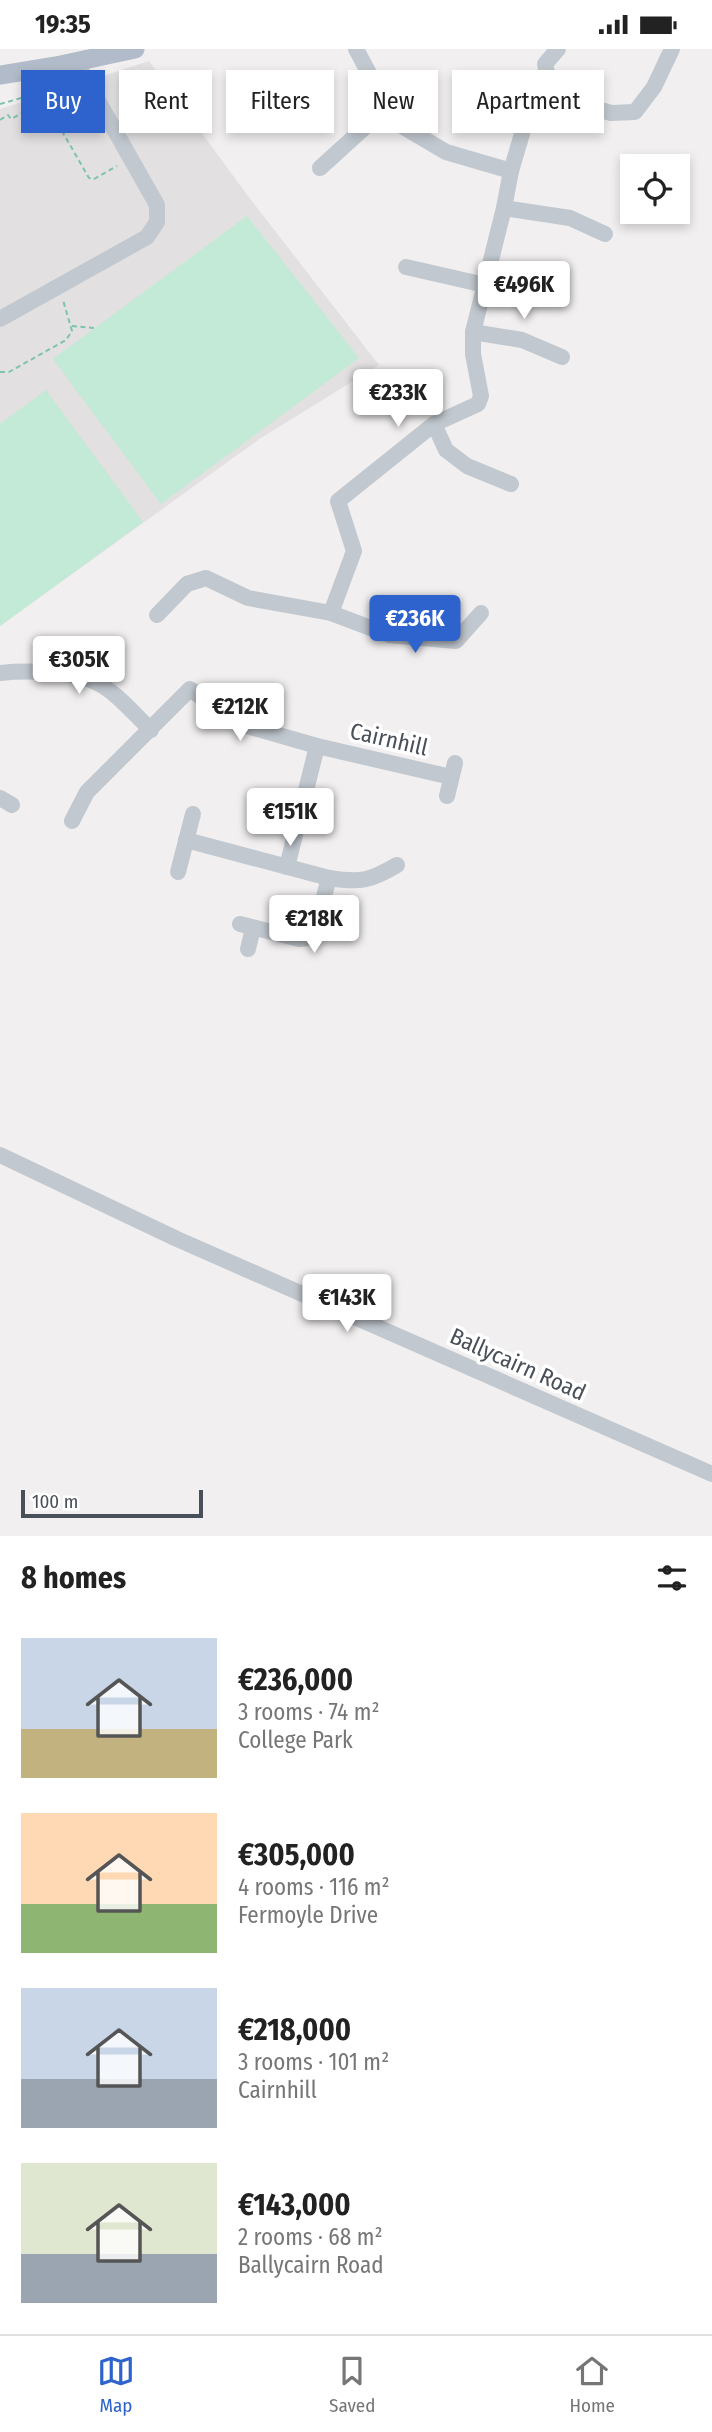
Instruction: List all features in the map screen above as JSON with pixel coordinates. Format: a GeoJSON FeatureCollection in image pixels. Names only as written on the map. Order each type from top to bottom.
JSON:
{"type":"FeatureCollection","features":[{"type":"Feature","properties":{"kind":"main road"},"geometry":{"type":"LineString","coordinates":[[81,70],[135,49]]}},
{"type":"Feature","properties":{"kind":"main road"},"geometry":{"type":"LineString","coordinates":[[0,75],[21,74]]}},
{"type":"Feature","properties":{"kind":"street"},"geometry":{"type":"LineString","coordinates":[[356,49],[367,70]]}},
{"type":"Feature","properties":{"kind":"street"},"geometry":{"type":"LineString","coordinates":[[546,70],[545,64],[558,49]]}},
{"type":"Feature","properties":{"kind":"street"},"geometry":{"type":"LineString","coordinates":[[604,111],[635,112],[654,87],[672,49]]}},
{"type":"Feature","properties":{"kind":"street"},"geometry":{"type":"LineString","coordinates":[[0,319],[147,237],[157,222],[157,205],[105,120]]}},
{"type":"Feature","properties":{"kind":"street"},"geometry":{"type":"LineString","coordinates":[[320,168],[358,133]]}},
{"type":"Feature","properties":{"kind":"street"},"geometry":{"type":"LineString","coordinates":[[414,133],[446,152],[511,171]]}},
{"type":"Feature","properties":{"kind":"street"},"geometry":{"type":"LineString","coordinates":[[331,613],[354,551],[338,501],[434,424],[478,404],[481,396],[473,354],[473,332],[522,133]]}},
{"type":"Feature","properties":{"kind":"street"},"geometry":{"type":"LineString","coordinates":[[504,208],[570,218],[605,234]]}},
{"type":"Feature","properties":{"kind":"street"},"geometry":{"type":"LineString","coordinates":[[405,267],[485,285]]}},
{"type":"Feature","properties":{"kind":"street"},"geometry":{"type":"LineString","coordinates":[[473,332],[522,340],[562,357]]}},
{"type":"Feature","properties":{"kind":"street"},"geometry":{"type":"LineString","coordinates":[[434,424],[446,450],[467,466],[511,484]]}},
{"type":"Feature","properties":{"kind":"street"},"geometry":{"type":"LineString","coordinates":[[157,615],[187,584],[206,578],[248,598],[331,613],[389,635],[456,641],[481,613]]}},
{"type":"Feature","properties":{"kind":"street"},"geometry":{"type":"LineString","coordinates":[[0,673],[63,674],[93,681],[116,697],[151,730]]}},
{"type":"Feature","properties":{"kind":"street","name":"Cairnhill"},"geometry":{"type":"LineString","coordinates":[[72,821],[87,792],[190,689],[229,717],[247,726],[317,746],[453,770],[447,796]]}},
{"type":"Feature","properties":{"kind":"street","name":"Cairnhill"},"geometry":{"type":"LineString","coordinates":[[287,867],[317,746]]}},
{"type":"Feature","properties":{"kind":"street"},"geometry":{"type":"LineString","coordinates":[[178,872],[193,814]]}},
{"type":"Feature","properties":{"kind":"street"},"geometry":{"type":"LineString","coordinates":[[186,840],[329,878],[364,881],[378,877],[397,865]]}},
{"type":"Feature","properties":{"kind":"street"},"geometry":{"type":"LineString","coordinates":[[248,949],[246,926],[299,939],[308,938],[315,930],[329,878]]}},
{"type":"Feature","properties":{"kind":"street","name":"Ballycairn Road"},"geometry":{"type":"LineString","coordinates":[[0,1155],[177,1240],[712,1474]]}},
{"type":"Feature","properties":{"kind":"path"},"geometry":{"type":"LineString","coordinates":[[0,104],[21,95]]}},
{"type":"Feature","properties":{"kind":"path"},"geometry":{"type":"LineString","coordinates":[[0,120],[8,115],[11,119],[21,114]]}},
{"type":"Feature","properties":{"kind":"path"},"geometry":{"type":"LineString","coordinates":[[63,133],[89,178],[94,179],[117,167]]}},
{"type":"Feature","properties":{"kind":"path"},"geometry":{"type":"LineString","coordinates":[[0,372],[9,372],[65,340],[72,331],[61,293],[69,280]]}},
{"type":"Feature","properties":{"kind":"path"},"geometry":{"type":"LineString","coordinates":[[72,326],[95,328]]}},
{"type":"Feature","properties":{"kind":"shaded area"},"geometry":{"type":"Polygon","coordinates":[[[149,61],[156,70],[121,70],[149,61]]]}},
{"type":"Feature","properties":{"kind":"shaded area"},"geometry":{"type":"Polygon","coordinates":[[[119,71],[119,133],[202,133],[379,365],[261,438],[0,626],[0,109],[21,102],[21,133],[105,133],[105,75],[119,71]]]}},
{"type":"Feature","properties":{"kind":"green space"},"geometry":{"type":"Polygon","coordinates":[[[247,216],[359,358],[161,504],[53,359],[247,216]]]}},
{"type":"Feature","properties":{"kind":"green space"},"geometry":{"type":"Polygon","coordinates":[[[46,390],[143,522],[0,626],[0,424],[46,390]]]}}]}
